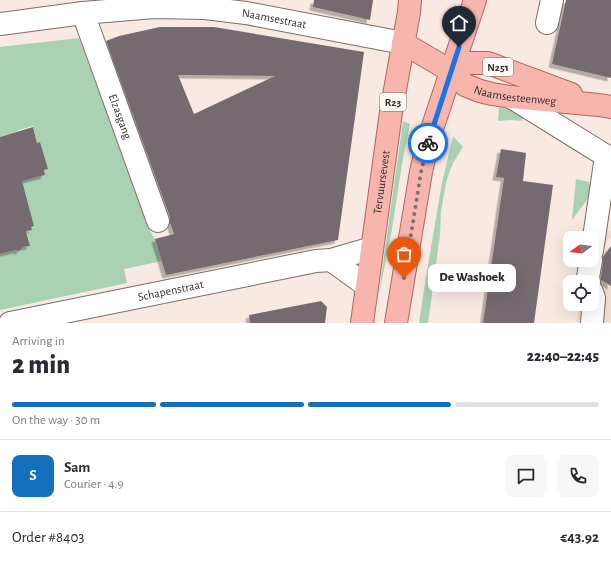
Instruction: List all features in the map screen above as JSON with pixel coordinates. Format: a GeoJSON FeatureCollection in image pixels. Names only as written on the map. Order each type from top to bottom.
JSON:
{"type":"FeatureCollection","features":[{"type":"Feature","properties":{"kind":"main road","name":"R23"},"geometry":{"type":"LineString","coordinates":[[403,43],[410,0]]}},
{"type":"Feature","properties":{"kind":"main road"},"geometry":{"type":"LineString","coordinates":[[396,323],[428,141],[475,0]]}},
{"type":"Feature","properties":{"kind":"main road"},"geometry":{"type":"LineString","coordinates":[[403,43],[451,71]]}},
{"type":"Feature","properties":{"kind":"main road","name":"Tervuursevest"},"geometry":{"type":"LineString","coordinates":[[362,323],[391,112],[403,43]]}},
{"type":"Feature","properties":{"kind":"main road","name":"Naamsesteenweg"},"geometry":{"type":"LineString","coordinates":[[467,63],[488,63],[605,106],[492,94],[465,85],[451,71],[467,63]]}},
{"type":"Feature","properties":{"kind":"street"},"geometry":{"type":"LineString","coordinates":[[547,23],[552,0]]}},
{"type":"Feature","properties":{"kind":"street","name":"Naamsestraat"},"geometry":{"type":"LineString","coordinates":[[0,24],[82,13],[116,5],[205,8],[246,13],[403,43]]}},
{"type":"Feature","properties":{"kind":"street","name":"Elzasgang"},"geometry":{"type":"LineString","coordinates":[[82,13],[158,221]]}},
{"type":"Feature","properties":{"kind":"street"},"geometry":{"type":"LineString","coordinates":[[512,97],[604,152],[594,231]]}},
{"type":"Feature","properties":{"kind":"street","name":"Schapenstraat"},"geometry":{"type":"LineString","coordinates":[[10,323],[310,262],[330,260],[372,248]]}},
{"type":"Feature","properties":{"kind":"street"},"geometry":{"type":"LineString","coordinates":[[330,260],[367,286]]}},
{"type":"Feature","properties":{"kind":"street"},"geometry":{"type":"LineString","coordinates":[[592,323],[593,311]]}},
{"type":"Feature","properties":{"kind":"shaded area"},"geometry":{"type":"Polygon","coordinates":[[[599,231],[611,231],[610,238],[599,254],[599,231]]]}},
{"type":"Feature","properties":{"kind":"shaded area"},"geometry":{"type":"Polygon","coordinates":[[[589,267],[594,267],[592,273],[595,275],[590,275],[589,267]]]}},
{"type":"Feature","properties":{"kind":"shaded area"},"geometry":{"type":"Polygon","coordinates":[[[599,278],[611,286],[611,323],[577,323],[578,311],[599,311],[599,278]]]}},
{"type":"Feature","properties":{"kind":"green space"},"geometry":{"type":"Polygon","coordinates":[[[79,38],[162,261],[124,269],[127,283],[0,310],[0,254],[30,246],[27,231],[31,230],[31,227],[34,226],[19,180],[45,175],[45,170],[47,169],[40,142],[37,143],[33,126],[0,137],[0,47],[79,38]]]}},
{"type":"Feature","properties":{"kind":"green space"},"geometry":{"type":"Polygon","coordinates":[[[499,108],[524,113],[522,121],[498,121],[499,108]]]}},
{"type":"Feature","properties":{"kind":"green space"},"geometry":{"type":"Polygon","coordinates":[[[403,121],[410,124],[378,299],[403,121]]]}},
{"type":"Feature","properties":{"kind":"green space"},"geometry":{"type":"Polygon","coordinates":[[[453,136],[463,147],[453,163],[446,183],[441,211],[440,235],[428,323],[419,323],[442,183],[453,136]]]}},
{"type":"Feature","properties":{"kind":"green space"},"geometry":{"type":"Polygon","coordinates":[[[576,179],[589,182],[592,193],[572,220],[576,179]]]}},
{"type":"Feature","properties":{"kind":"building"},"geometry":{"type":"Polygon","coordinates":[[[314,0],[373,0],[370,20],[313,7],[314,0]]]}},
{"type":"Feature","properties":{"kind":"building"},"geometry":{"type":"Polygon","coordinates":[[[566,0],[611,0],[611,78],[552,64],[566,0]]]}},
{"type":"Feature","properties":{"kind":"building"},"geometry":{"type":"Polygon","coordinates":[[[160,27],[214,27],[364,52],[338,240],[166,275],[155,239],[174,234],[170,223],[170,217],[106,41],[119,36],[160,27]],[[178,75],[194,114],[275,76],[178,75]]]}},
{"type":"Feature","properties":{"kind":"building"},"geometry":{"type":"Polygon","coordinates":[[[33,127],[37,143],[40,142],[48,169],[44,170],[45,175],[22,181],[34,226],[31,227],[32,230],[26,231],[30,246],[23,247],[19,251],[16,250],[0,254],[0,137],[33,127]]]}},
{"type":"Feature","properties":{"kind":"building"},"geometry":{"type":"Polygon","coordinates":[[[501,149],[526,153],[523,181],[553,185],[534,323],[483,323],[504,178],[496,177],[501,149]]]}},
{"type":"Feature","properties":{"kind":"building"},"geometry":{"type":"Polygon","coordinates":[[[611,246],[611,286],[601,280],[601,277],[603,257],[611,246]]]}},
{"type":"Feature","properties":{"kind":"building"},"geometry":{"type":"Polygon","coordinates":[[[321,301],[327,307],[325,323],[250,323],[249,315],[321,301]]]}},
{"type":"Feature","properties":{"kind":"way so far"},"geometry":{"type":"LineString","coordinates":[[404,278],[421,172],[428,143]]}},
{"type":"Feature","properties":{"kind":"place","name":"De Washoek"},"geometry":{"type":"Point","coordinates":[404,278]}},
{"type":"Feature","properties":{"kind":"route"},"geometry":{"type":"LineString","coordinates":[[428,143],[459,47]]}}]}
